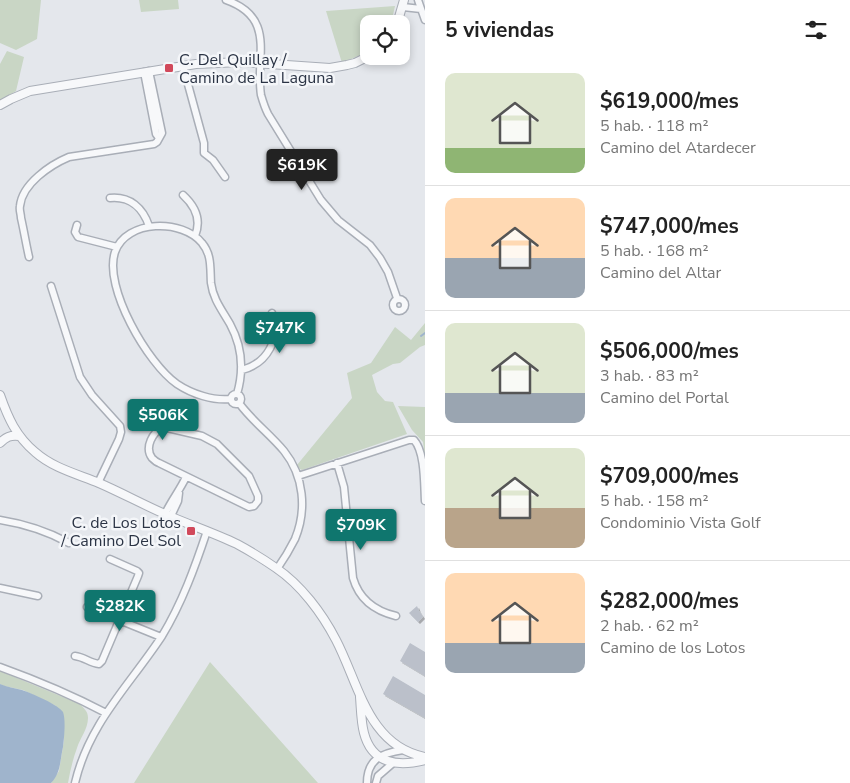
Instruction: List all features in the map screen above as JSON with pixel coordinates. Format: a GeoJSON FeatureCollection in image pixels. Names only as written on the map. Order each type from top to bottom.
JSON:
{"type":"FeatureCollection","features":[{"type":"Feature","properties":{"kind":"street"},"geometry":{"type":"LineString","coordinates":[[226,0],[242,8],[257,25],[262,41],[261,95],[268,114],[320,200],[338,220],[370,245],[380,258],[388,272],[397,298]]}},
{"type":"Feature","properties":{"kind":"street"},"geometry":{"type":"LineString","coordinates":[[418,0],[425,20]]}},
{"type":"Feature","properties":{"kind":"street"},"geometry":{"type":"LineString","coordinates":[[403,3],[421,9]]}},
{"type":"Feature","properties":{"kind":"street"},"geometry":{"type":"LineString","coordinates":[[0,105],[30,92],[184,66],[225,62],[330,68],[360,60]]}},
{"type":"Feature","properties":{"kind":"street"},"geometry":{"type":"LineString","coordinates":[[184,66],[204,142],[204,153],[213,160],[225,177]]}},
{"type":"Feature","properties":{"kind":"street"},"geometry":{"type":"LineString","coordinates":[[29,257],[20,208],[23,195],[43,172],[68,157],[154,144],[159,138],[162,133],[155,117],[146,72]]}},
{"type":"Feature","properties":{"kind":"street"},"geometry":{"type":"LineString","coordinates":[[183,195],[192,204],[197,215],[198,226],[195,236]]}},
{"type":"Feature","properties":{"kind":"street"},"geometry":{"type":"LineString","coordinates":[[110,198],[120,198],[133,203],[142,211],[149,226]]}},
{"type":"Feature","properties":{"kind":"street"},"geometry":{"type":"LineString","coordinates":[[77,225],[75,232],[78,237],[117,247]]}},
{"type":"Feature","properties":{"kind":"street"},"geometry":{"type":"LineString","coordinates":[[149,226],[164,226],[179,229],[195,236],[203,244],[208,253],[214,294],[236,336],[240,352],[242,370],[237,394],[232,395],[231,398],[211,398],[184,388],[173,381],[154,361],[142,343],[131,324],[116,286],[113,268],[113,257],[117,247],[130,232],[149,226]]}},
{"type":"Feature","properties":{"kind":"street"},"geometry":{"type":"LineString","coordinates":[[51,286],[80,377],[92,395],[120,426],[119,439],[98,483]]}},
{"type":"Feature","properties":{"kind":"street"},"geometry":{"type":"LineString","coordinates":[[242,370],[261,361],[270,350],[274,331],[272,312]]}},
{"type":"Feature","properties":{"kind":"street"},"geometry":{"type":"LineString","coordinates":[[237,394],[241,398],[239,403]]}},
{"type":"Feature","properties":{"kind":"street"},"geometry":{"type":"LineString","coordinates":[[0,395],[19,436],[36,453],[51,464],[207,531],[250,551],[277,569],[298,588],[324,619],[341,649],[359,693],[373,720],[383,734],[403,750],[425,758]]}},
{"type":"Feature","properties":{"kind":"street"},"geometry":{"type":"LineString","coordinates":[[231,398],[234,404],[239,403]]}},
{"type":"Feature","properties":{"kind":"street"},"geometry":{"type":"LineString","coordinates":[[239,403],[252,420],[282,450],[294,466],[298,476],[302,496],[300,521],[294,539],[277,569]]}},
{"type":"Feature","properties":{"kind":"street"},"geometry":{"type":"LineString","coordinates":[[163,427],[202,436],[216,444],[249,476],[258,496],[258,501],[254,506],[248,507],[186,477],[159,464],[152,458],[149,446],[158,429],[163,427]]}},
{"type":"Feature","properties":{"kind":"street"},"geometry":{"type":"LineString","coordinates":[[0,443],[4,438],[12,435],[19,436]]}},
{"type":"Feature","properties":{"kind":"street"},"geometry":{"type":"LineString","coordinates":[[298,476],[414,440],[418,444],[422,457],[425,501]]}},
{"type":"Feature","properties":{"kind":"street"},"geometry":{"type":"LineString","coordinates":[[337,463],[344,487],[355,586],[365,601],[385,614],[396,616]]}},
{"type":"Feature","properties":{"kind":"street"},"geometry":{"type":"LineString","coordinates":[[168,515],[170,504],[180,491],[186,477]]}},
{"type":"Feature","properties":{"kind":"street"},"geometry":{"type":"LineString","coordinates":[[0,520],[40,530],[69,544]]}},
{"type":"Feature","properties":{"kind":"street"},"geometry":{"type":"LineString","coordinates":[[75,783],[87,746],[106,713],[161,637],[177,610],[207,531]]}},
{"type":"Feature","properties":{"kind":"street"},"geometry":{"type":"LineString","coordinates":[[75,656],[99,664],[102,661],[138,573],[136,570],[110,559]]}},
{"type":"Feature","properties":{"kind":"street"},"geometry":{"type":"LineString","coordinates":[[0,588],[38,596]]}},
{"type":"Feature","properties":{"kind":"street"},"geometry":{"type":"LineString","coordinates":[[87,606],[161,637]]}},
{"type":"Feature","properties":{"kind":"street"},"geometry":{"type":"LineString","coordinates":[[0,667],[36,680],[106,713]]}},
{"type":"Feature","properties":{"kind":"street"},"geometry":{"type":"LineString","coordinates":[[359,693],[364,735],[370,747],[383,760],[393,763],[405,763],[425,758]]}},
{"type":"Feature","properties":{"kind":"street"},"geometry":{"type":"LineString","coordinates":[[367,783],[369,770],[379,756],[403,750]]}},
{"type":"Feature","properties":{"kind":"street"},"geometry":{"type":"LineString","coordinates":[[376,783],[378,776],[393,763]]}},
{"type":"Feature","properties":{"kind":"green space"},"geometry":{"type":"Polygon","coordinates":[[[0,0],[41,0],[37,39],[16,50],[0,43],[0,0]]]}},
{"type":"Feature","properties":{"kind":"green space"},"geometry":{"type":"Polygon","coordinates":[[[139,0],[178,0],[179,9],[141,12],[139,0]]]}},
{"type":"Feature","properties":{"kind":"green space"},"geometry":{"type":"Polygon","coordinates":[[[395,6],[393,15],[360,15],[360,55],[342,63],[326,11],[395,6]]]}},
{"type":"Feature","properties":{"kind":"green space"},"geometry":{"type":"Polygon","coordinates":[[[7,51],[24,57],[16,91],[0,101],[0,64],[7,51]]]}},
{"type":"Feature","properties":{"kind":"green space"},"geometry":{"type":"Polygon","coordinates":[[[425,323],[425,345],[400,363],[393,364],[372,375],[377,392],[385,401],[393,402],[407,434],[302,470],[300,469],[297,465],[352,398],[347,373],[371,363],[395,327],[411,340],[425,323]]]}},
{"type":"Feature","properties":{"kind":"green space"},"geometry":{"type":"Polygon","coordinates":[[[398,406],[425,407],[425,458],[423,442],[412,430],[398,406]]]}},
{"type":"Feature","properties":{"kind":"green space"},"geometry":{"type":"Polygon","coordinates":[[[210,662],[318,783],[134,783],[210,662]]]}},
{"type":"Feature","properties":{"kind":"green space"},"geometry":{"type":"Polygon","coordinates":[[[0,671],[80,704],[87,712],[87,726],[78,744],[68,783],[51,783],[59,771],[64,740],[56,706],[23,690],[0,684],[0,671]]]}},
{"type":"Feature","properties":{"kind":"water"},"geometry":{"type":"Polygon","coordinates":[[[0,684],[38,696],[63,712],[65,724],[63,747],[58,771],[51,783],[0,783],[0,684]]]}},
{"type":"Feature","properties":{"kind":"building"},"geometry":{"type":"Polygon","coordinates":[[[417,606],[423,617],[418,622],[409,613],[417,606]]]}},
{"type":"Feature","properties":{"kind":"building"},"geometry":{"type":"Polygon","coordinates":[[[410,643],[425,652],[425,676],[400,661],[410,643]]]}},
{"type":"Feature","properties":{"kind":"building"},"geometry":{"type":"Polygon","coordinates":[[[393,676],[425,695],[425,718],[383,694],[393,676]]]}},
{"type":"Feature","properties":{"kind":"waterway"},"geometry":{"type":"LineString","coordinates":[[421,336],[425,333]]}},
{"type":"Feature","properties":{"kind":"place","name":"C. Del Quillay / Camino de La Laguna"},"geometry":{"type":"Point","coordinates":[169,68]}},
{"type":"Feature","properties":{"kind":"place","name":"C. de Los Lotos / Camino Del Sol"},"geometry":{"type":"Point","coordinates":[191,531]}}]}
